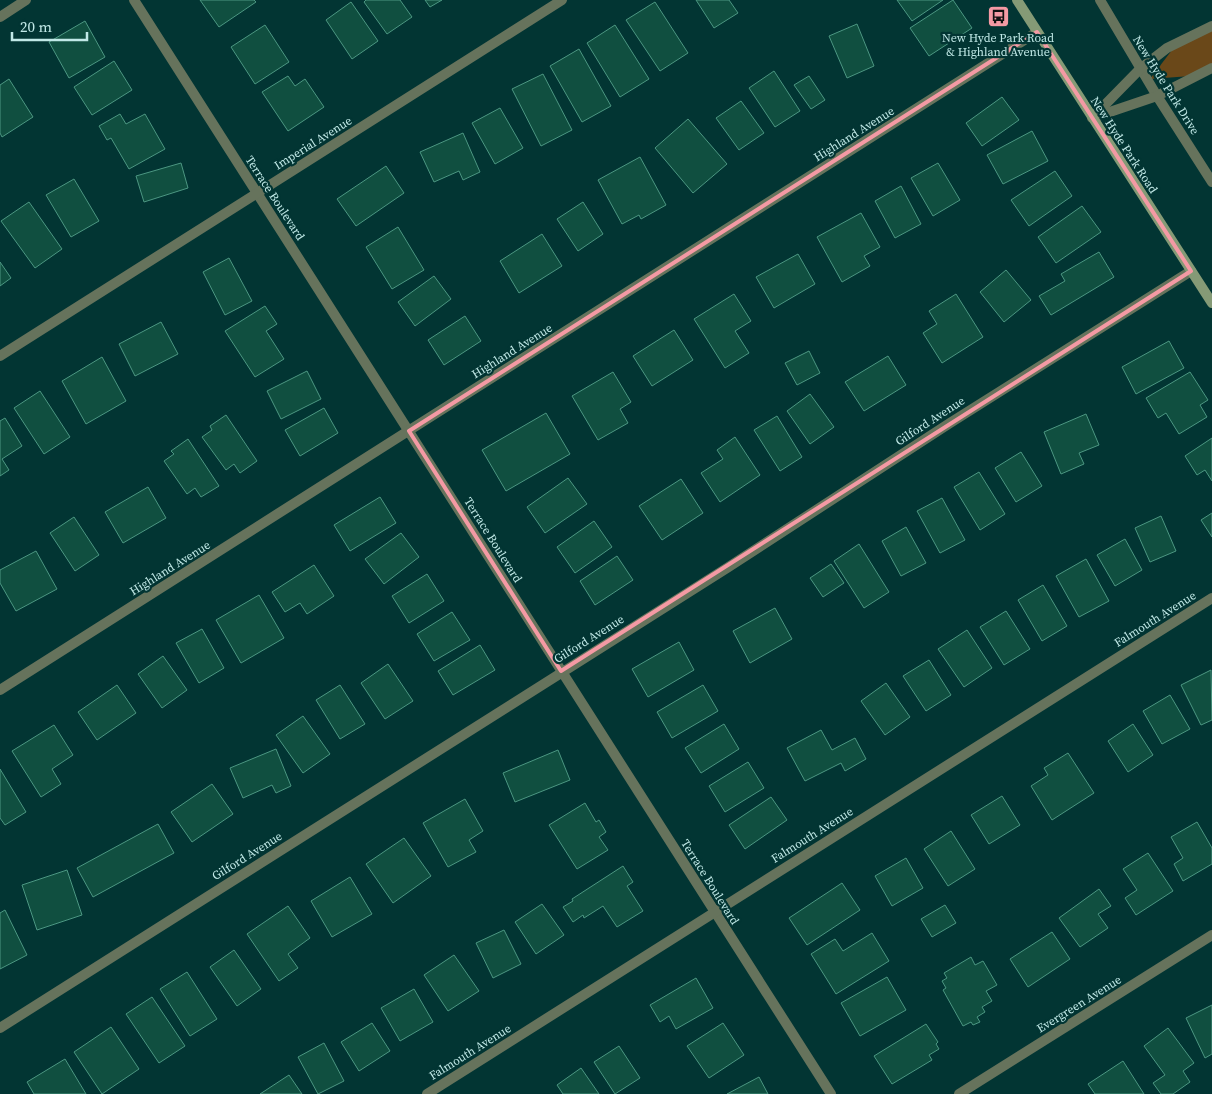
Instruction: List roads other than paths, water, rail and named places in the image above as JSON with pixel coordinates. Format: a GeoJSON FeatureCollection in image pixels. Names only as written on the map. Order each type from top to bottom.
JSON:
{"type":"FeatureCollection","features":[{"type":"Feature","properties":{"kind":"main road","name":"New Hyde Park Road"},"geometry":{"type":"LineString","coordinates":[[1017,0],[1212,303]]}},
{"type":"Feature","properties":{"kind":"street"},"geometry":{"type":"LineString","coordinates":[[0,17],[26,0]]}},
{"type":"Feature","properties":{"kind":"street","name":"Terrace Boulevard"},"geometry":{"type":"LineString","coordinates":[[134,0],[830,1094]]}},
{"type":"Feature","properties":{"kind":"street","name":"Imperial Avenue"},"geometry":{"type":"LineString","coordinates":[[0,356],[562,0]]}},
{"type":"Feature","properties":{"kind":"street","name":"New Hyde Park Drive"},"geometry":{"type":"LineString","coordinates":[[1100,0],[1140,69],[1212,182]]}},
{"type":"Feature","properties":{"kind":"street"},"geometry":{"type":"LineString","coordinates":[[1092,118],[1140,69],[1167,48],[1212,26]]}},
{"type":"Feature","properties":{"kind":"street","name":"Highland Avenue"},"geometry":{"type":"LineString","coordinates":[[0,690],[1038,32]]}},
{"type":"Feature","properties":{"kind":"street"},"geometry":{"type":"LineString","coordinates":[[1092,118],[1157,96],[1212,68]]}},
{"type":"Feature","properties":{"kind":"street","name":"Gilford Avenue"},"geometry":{"type":"LineString","coordinates":[[0,1028],[561,671],[727,568],[950,423],[1191,271]]}},
{"type":"Feature","properties":{"kind":"street","name":"Falmouth Avenue"},"geometry":{"type":"LineString","coordinates":[[427,1094],[1212,598]]}},
{"type":"Feature","properties":{"kind":"street","name":"Evergreen Avenue"},"geometry":{"type":"LineString","coordinates":[[959,1094],[1212,935]]}},
{"type":"Feature","properties":{"kind":"place","name":"New Hyde Park Road & Highland Avenue"},"geometry":{"type":"Point","coordinates":[998,17]}}]}
